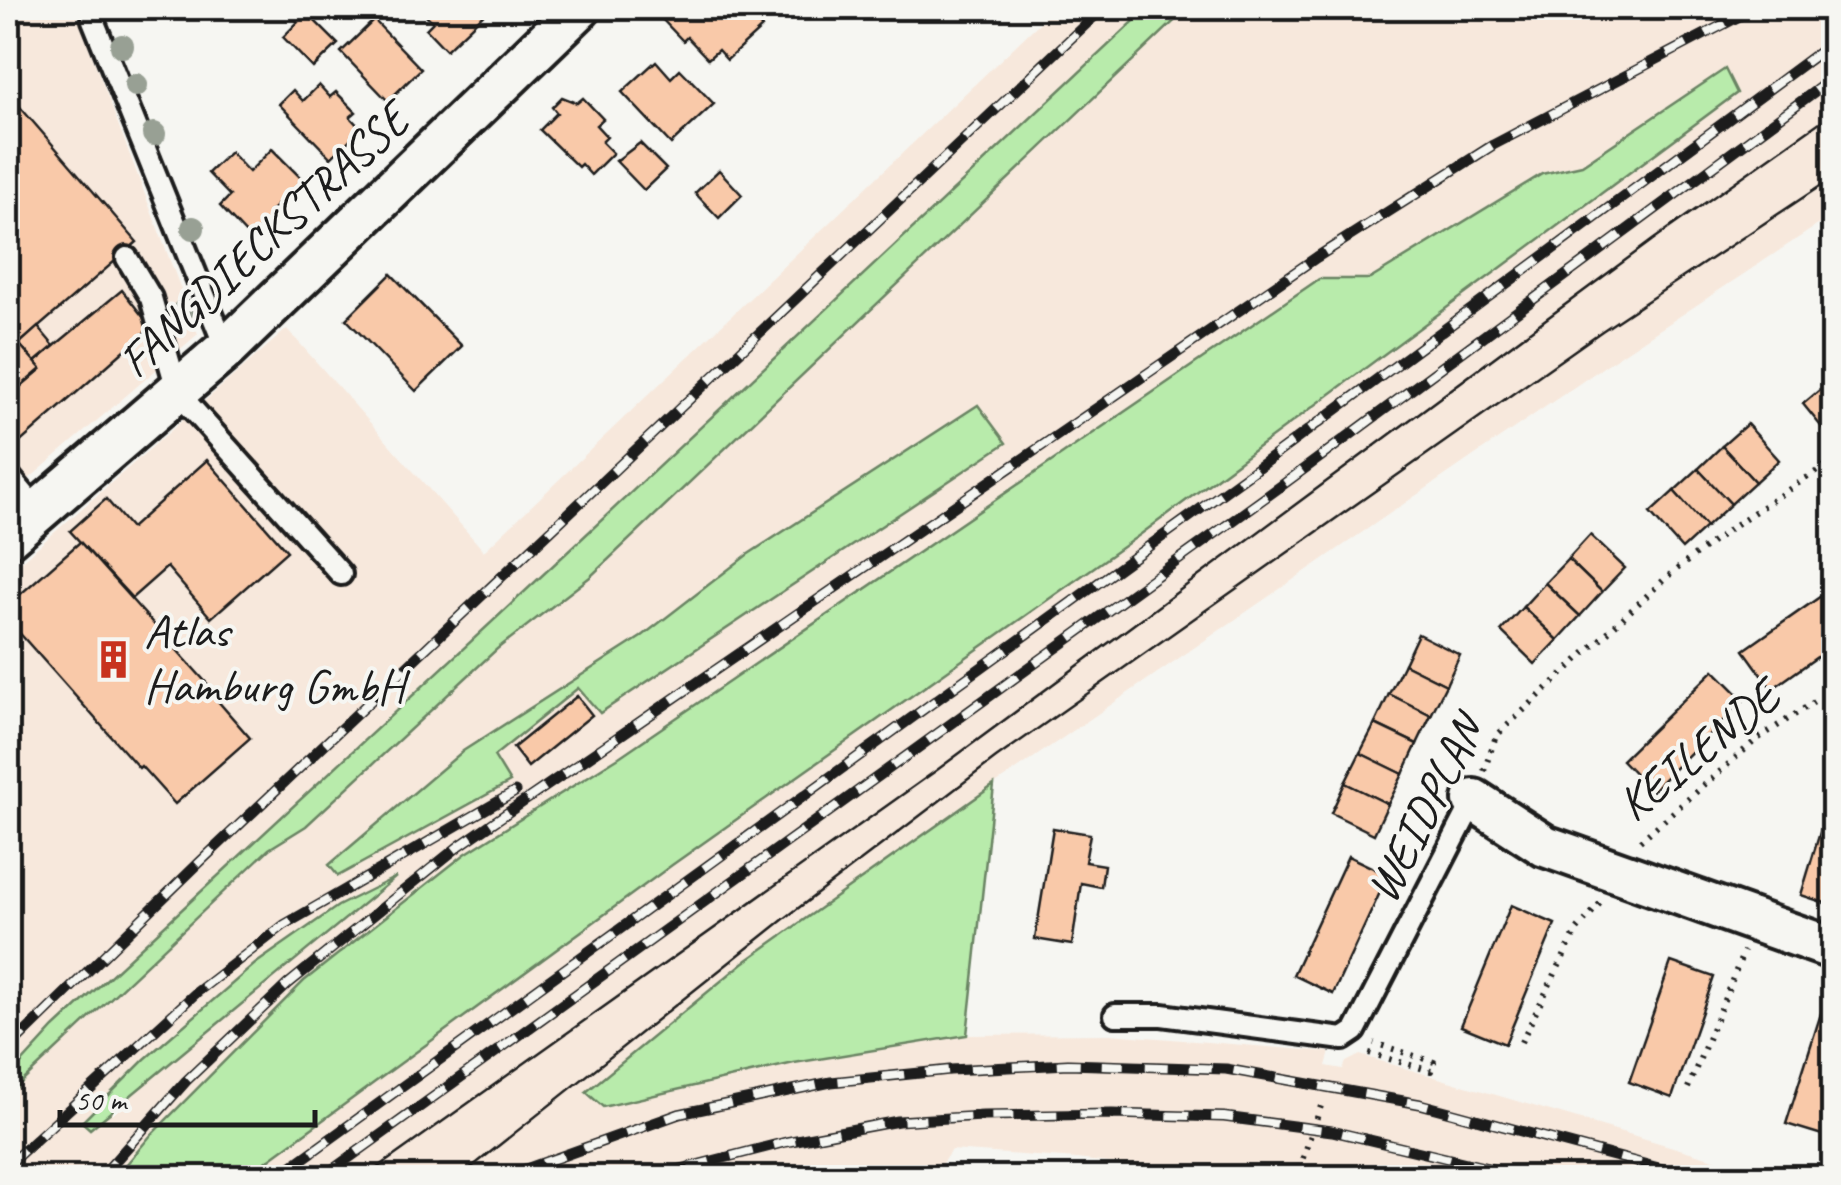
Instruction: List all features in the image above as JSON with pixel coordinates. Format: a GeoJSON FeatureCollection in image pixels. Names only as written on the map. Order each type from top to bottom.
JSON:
{"type":"FeatureCollection","features":[{"type":"Feature","properties":{"kind":"street","name":"FANGDIECKSTRASSE"},"geometry":{"type":"LineString","coordinates":[[8,537],[226,350],[580,8]]}},
{"type":"Feature","properties":{"kind":"street"},"geometry":{"type":"LineString","coordinates":[[1474,800],[1545,846],[1834,949]]}},
{"type":"Feature","properties":{"kind":"lane"},"geometry":{"type":"LineString","coordinates":[[97,8],[93,20],[226,350]]}},
{"type":"Feature","properties":{"kind":"lane"},"geometry":{"type":"LineString","coordinates":[[127,258],[151,298],[178,393],[341,574]]}},
{"type":"Feature","properties":{"kind":"lane"},"geometry":{"type":"LineString","coordinates":[[8,475],[38,511]]}},
{"type":"Feature","properties":{"kind":"lane","name":"WEIDPLAN"},"geometry":{"type":"LineString","coordinates":[[1356,1040],[1474,800]]}},
{"type":"Feature","properties":{"kind":"lane"},"geometry":{"type":"LineString","coordinates":[[1115,1015],[1162,1015],[1356,1040]]}},
{"type":"Feature","properties":{"kind":"path","name":"WEIDPLAN"},"geometry":{"type":"LineString","coordinates":[[1474,800],[1496,736],[1668,576],[1734,526],[1834,460]]}},
{"type":"Feature","properties":{"kind":"path","name":"KEILENDE"},"geometry":{"type":"LineString","coordinates":[[1521,1042],[1577,930],[1617,871],[1756,740],[1834,689]]}},
{"type":"Feature","properties":{"kind":"path"},"geometry":{"type":"LineString","coordinates":[[1688,1088],[1756,922]]}},
{"type":"Feature","properties":{"kind":"path"},"geometry":{"type":"LineString","coordinates":[[1356,1040],[1434,1062],[1431,1071],[1356,1040]]}},
{"type":"Feature","properties":{"kind":"path"},"geometry":{"type":"LineString","coordinates":[[1296,1178],[1322,1104]]}},
{"type":"Feature","properties":{"kind":"shaded area"},"geometry":{"type":"Polygon","coordinates":[[[8,8],[74,8],[198,334],[8,497],[8,8]]]}},
{"type":"Feature","properties":{"kind":"shaded area"},"geometry":{"type":"Polygon","coordinates":[[[1055,8],[1833,8],[1833,215],[1615,359],[994,785],[743,963],[586,1092],[967,1035],[1110,1034],[1330,1052],[1326,1066],[1343,1069],[1346,1062],[1360,1055],[1775,1177],[1228,1178],[1077,1159],[951,1150],[939,1168],[938,1178],[8,1177],[8,573],[287,329],[484,551],[1055,8]]]}},
{"type":"Feature","properties":{"kind":"green space"},"geometry":{"type":"Polygon","coordinates":[[[1148,8],[1188,8],[590,577],[497,649],[306,826],[269,849],[8,1095],[8,1078],[54,1028],[1148,8]]]}},
{"type":"Feature","properties":{"kind":"green space"},"geometry":{"type":"Polygon","coordinates":[[[1725,69],[1737,93],[1141,534],[672,865],[245,1177],[116,1177],[151,1135],[304,981],[465,854],[619,757],[1319,279],[1370,279],[1542,174],[1582,165],[1725,69]]]}},
{"type":"Feature","properties":{"kind":"green space"},"geometry":{"type":"Polygon","coordinates":[[[978,405],[1006,443],[600,713],[578,688],[494,756],[510,782],[338,876],[329,865],[463,751],[641,637],[747,555],[978,405]]]}},
{"type":"Feature","properties":{"kind":"green space"},"geometry":{"type":"Polygon","coordinates":[[[994,785],[967,1035],[794,1063],[603,1107],[586,1092],[743,963],[994,785]]]}},
{"type":"Feature","properties":{"kind":"green space"},"geometry":{"type":"Polygon","coordinates":[[[396,877],[90,1129],[82,1122],[145,1059],[255,964],[338,906],[396,877]]]}},
{"type":"Feature","properties":{"kind":"building"},"geometry":{"type":"Polygon","coordinates":[[[284,8],[302,8],[338,44],[313,68],[283,37],[298,22],[284,8]]]}},
{"type":"Feature","properties":{"kind":"building"},"geometry":{"type":"Polygon","coordinates":[[[419,8],[490,8],[446,50],[426,29],[433,22],[419,8]]]}},
{"type":"Feature","properties":{"kind":"building"},"geometry":{"type":"Polygon","coordinates":[[[665,8],[752,8],[757,13],[752,18],[762,28],[727,60],[718,50],[708,59],[659,16],[665,8]]]}},
{"type":"Feature","properties":{"kind":"building"},"geometry":{"type":"Polygon","coordinates":[[[374,20],[421,69],[388,101],[341,52],[374,20]]]}},
{"type":"Feature","properties":{"kind":"building"},"geometry":{"type":"Polygon","coordinates":[[[656,61],[671,78],[680,69],[714,104],[671,144],[622,92],[656,61]]]}},
{"type":"Feature","properties":{"kind":"building"},"geometry":{"type":"Polygon","coordinates":[[[319,85],[330,97],[336,92],[356,112],[350,117],[361,129],[331,158],[279,104],[293,90],[303,101],[319,85]]]}},
{"type":"Feature","properties":{"kind":"building"},"geometry":{"type":"Polygon","coordinates":[[[8,93],[137,242],[19,344],[8,331],[8,93]]]}},
{"type":"Feature","properties":{"kind":"building"},"geometry":{"type":"Polygon","coordinates":[[[562,97],[577,103],[583,98],[603,119],[596,125],[607,137],[602,142],[613,153],[591,175],[540,130],[557,113],[552,107],[562,97]]]}},
{"type":"Feature","properties":{"kind":"building"},"geometry":{"type":"Polygon","coordinates":[[[640,143],[666,169],[644,190],[616,161],[640,143]]]}},
{"type":"Feature","properties":{"kind":"building"},"geometry":{"type":"Polygon","coordinates":[[[272,149],[303,180],[250,238],[220,206],[230,196],[208,173],[230,152],[249,172],[272,149]]]}},
{"type":"Feature","properties":{"kind":"building"},"geometry":{"type":"Polygon","coordinates":[[[719,170],[742,195],[719,218],[695,193],[719,170]]]}},
{"type":"Feature","properties":{"kind":"building"},"geometry":{"type":"Polygon","coordinates":[[[391,274],[462,346],[416,391],[346,319],[391,274]]]}},
{"type":"Feature","properties":{"kind":"building"},"geometry":{"type":"Polygon","coordinates":[[[122,290],[151,327],[8,453],[8,397],[41,369],[35,362],[122,290]]]}},
{"type":"Feature","properties":{"kind":"building"},"geometry":{"type":"Polygon","coordinates":[[[38,327],[54,346],[35,362],[19,344],[38,327]]]}},
{"type":"Feature","properties":{"kind":"building"},"geometry":{"type":"Polygon","coordinates":[[[8,331],[41,369],[8,397],[8,331]]]}},
{"type":"Feature","properties":{"kind":"building"},"geometry":{"type":"Polygon","coordinates":[[[1828,383],[1834,390],[1833,441],[1803,404],[1828,383]]]}},
{"type":"Feature","properties":{"kind":"building"},"geometry":{"type":"Polygon","coordinates":[[[1747,424],[1779,460],[1755,482],[1722,446],[1747,424]]]}},
{"type":"Feature","properties":{"kind":"building"},"geometry":{"type":"Polygon","coordinates":[[[1722,446],[1755,482],[1731,504],[1698,469],[1722,446]]]}},
{"type":"Feature","properties":{"kind":"building"},"geometry":{"type":"Polygon","coordinates":[[[207,460],[287,551],[211,618],[167,567],[132,598],[70,531],[106,499],[131,528],[207,460]]]}},
{"type":"Feature","properties":{"kind":"building"},"geometry":{"type":"Polygon","coordinates":[[[1698,469],[1731,504],[1706,527],[1674,491],[1698,469]]]}},
{"type":"Feature","properties":{"kind":"building"},"geometry":{"type":"Polygon","coordinates":[[[1674,491],[1706,527],[1682,549],[1650,513],[1674,491]]]}},
{"type":"Feature","properties":{"kind":"building"},"geometry":{"type":"Polygon","coordinates":[[[1590,535],[1625,568],[1602,592],[1568,559],[1590,535]]]}},
{"type":"Feature","properties":{"kind":"building","name":"Atlas Hamburg GmbH"},"geometry":{"type":"Polygon","coordinates":[[[80,542],[220,698],[217,700],[250,738],[175,804],[8,620],[8,605],[80,542]]]}},
{"type":"Feature","properties":{"kind":"building"},"geometry":{"type":"Polygon","coordinates":[[[1568,559],[1602,592],[1580,616],[1545,583],[1568,559]]]}},
{"type":"Feature","properties":{"kind":"building"},"geometry":{"type":"Polygon","coordinates":[[[1545,583],[1580,616],[1558,640],[1523,607],[1545,583]]]}},
{"type":"Feature","properties":{"kind":"building"},"geometry":{"type":"Polygon","coordinates":[[[1834,587],[1834,645],[1772,689],[1744,650],[1834,587]]]}},
{"type":"Feature","properties":{"kind":"building"},"geometry":{"type":"Polygon","coordinates":[[[1523,607],[1558,640],[1535,664],[1501,631],[1523,607]]]}},
{"type":"Feature","properties":{"kind":"building"},"geometry":{"type":"Polygon","coordinates":[[[1418,634],[1460,655],[1446,685],[1404,664],[1418,634]]]}},
{"type":"Feature","properties":{"kind":"building"},"geometry":{"type":"Polygon","coordinates":[[[1404,664],[1446,685],[1431,715],[1389,694],[1404,664]]]}},
{"type":"Feature","properties":{"kind":"building"},"geometry":{"type":"Polygon","coordinates":[[[1714,670],[1744,700],[1652,791],[1622,760],[1714,670]]]}},
{"type":"Feature","properties":{"kind":"building"},"geometry":{"type":"Polygon","coordinates":[[[1389,694],[1431,715],[1417,744],[1375,724],[1389,694]]]}},
{"type":"Feature","properties":{"kind":"building"},"geometry":{"type":"Polygon","coordinates":[[[577,696],[592,715],[528,767],[513,748],[577,696]]]}},
{"type":"Feature","properties":{"kind":"building"},"geometry":{"type":"Polygon","coordinates":[[[1375,724],[1417,744],[1403,774],[1360,753],[1375,724]]]}},
{"type":"Feature","properties":{"kind":"building"},"geometry":{"type":"Polygon","coordinates":[[[1360,753],[1403,774],[1388,804],[1345,783],[1360,753]]]}},
{"type":"Feature","properties":{"kind":"building"},"geometry":{"type":"Polygon","coordinates":[[[1345,783],[1388,804],[1374,834],[1331,813],[1345,783]]]}},
{"type":"Feature","properties":{"kind":"building"},"geometry":{"type":"Polygon","coordinates":[[[1834,786],[1834,906],[1801,895],[1834,786]]]}},
{"type":"Feature","properties":{"kind":"building"},"geometry":{"type":"Polygon","coordinates":[[[1053,828],[1090,834],[1085,862],[1104,865],[1101,887],[1081,883],[1072,945],[1035,939],[1053,828]]]}},
{"type":"Feature","properties":{"kind":"building"},"geometry":{"type":"Polygon","coordinates":[[[1348,856],[1388,875],[1333,994],[1293,975],[1348,856]]]}},
{"type":"Feature","properties":{"kind":"building"},"geometry":{"type":"Polygon","coordinates":[[[1511,905],[1555,924],[1505,1044],[1461,1026],[1511,905]]]}},
{"type":"Feature","properties":{"kind":"building"},"geometry":{"type":"Polygon","coordinates":[[[1671,962],[1714,977],[1672,1098],[1629,1082],[1671,962]]]}},
{"type":"Feature","properties":{"kind":"building"},"geometry":{"type":"Polygon","coordinates":[[[1823,1007],[1834,1010],[1832,1138],[1786,1124],[1823,1007]]]}},
{"type":"Feature","properties":{"kind":"tram line"},"geometry":{"type":"LineString","coordinates":[[363,1178],[937,770],[1654,239],[1834,112]]}},
{"type":"Feature","properties":{"kind":"tram line"},"geometry":{"type":"LineString","coordinates":[[458,1178],[784,919],[996,758],[1602,331],[1834,177]]}},
{"type":"Feature","properties":{"kind":"railway"},"geometry":{"type":"LineString","coordinates":[[8,1049],[200,862],[1103,8]]}},
{"type":"Feature","properties":{"kind":"railway"},"geometry":{"type":"LineString","coordinates":[[100,1178],[186,1081],[288,984],[459,846],[1317,257],[1493,145],[1755,8]]}},
{"type":"Feature","properties":{"kind":"railway"},"geometry":{"type":"LineString","coordinates":[[276,1178],[1268,460],[1834,41]]}},
{"type":"Feature","properties":{"kind":"railway"},"geometry":{"type":"LineString","coordinates":[[321,1178],[1281,486],[1834,77]]}},
{"type":"Feature","properties":{"kind":"railway"},"geometry":{"type":"LineString","coordinates":[[8,1165],[197,992],[284,925],[515,792]]}},
{"type":"Feature","properties":{"kind":"railway"},"geometry":{"type":"LineString","coordinates":[[501,1178],[679,1114],[831,1082],[1068,1064],[1226,1069],[1420,1104],[1696,1178]]}},
{"type":"Feature","properties":{"kind":"railway"},"geometry":{"type":"LineString","coordinates":[[646,1178],[786,1142],[898,1121],[1112,1114],[1224,1117],[1332,1131],[1530,1178]]}},
{"type":"Feature","properties":{"kind":"place","name":"Atlas Hamburg GmbH"},"geometry":{"type":"Point","coordinates":[114,659]}}]}
